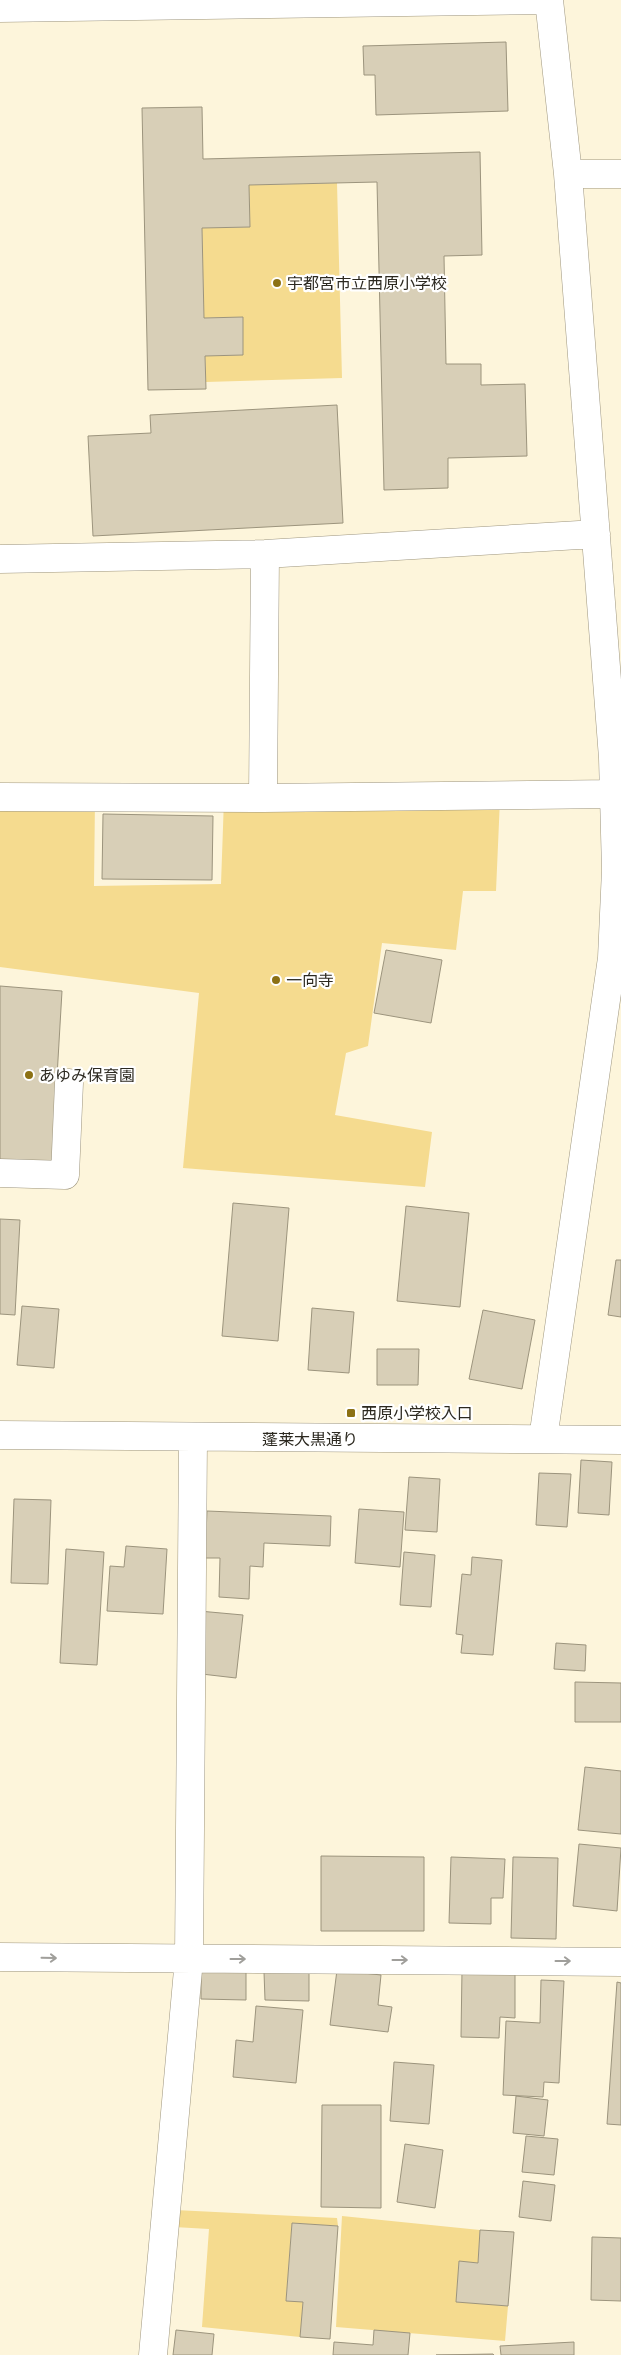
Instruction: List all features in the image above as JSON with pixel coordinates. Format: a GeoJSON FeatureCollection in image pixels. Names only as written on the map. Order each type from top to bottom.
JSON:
{"type":"FeatureCollection","features":[{"type":"Feature","properties":{"kind":"street"},"geometry":{"type":"LineString","coordinates":[[0,8],[549,0],[568,174],[596,534],[617,758],[613,794],[617,958],[543,1439]]}},
{"type":"Feature","properties":{"kind":"street"},"geometry":{"type":"LineString","coordinates":[[568,174],[621,174]]}},
{"type":"Feature","properties":{"kind":"street"},"geometry":{"type":"LineString","coordinates":[[0,559],[265,554],[596,534]]}},
{"type":"Feature","properties":{"kind":"street"},"geometry":{"type":"LineString","coordinates":[[263,798],[265,554]]}},
{"type":"Feature","properties":{"kind":"street"},"geometry":{"type":"LineString","coordinates":[[0,797],[263,798],[613,794]]}},
{"type":"Feature","properties":{"kind":"street"},"geometry":{"type":"LineString","coordinates":[[0,1173],[65,1176],[70,1084]]}},
{"type":"Feature","properties":{"kind":"street","name":"蓬莱大黒通り"},"geometry":{"type":"LineString","coordinates":[[0,1435],[621,1440]]}},
{"type":"Feature","properties":{"kind":"street"},"geometry":{"type":"LineString","coordinates":[[153,2355],[189,1959],[193,1438]]}},
{"type":"Feature","properties":{"kind":"street"},"geometry":{"type":"LineString","coordinates":[[0,1957],[621,1962]]}},
{"type":"Feature","properties":{"kind":"shaded area"},"geometry":{"type":"Polygon","coordinates":[[[337,183],[342,378],[206,382],[205,356],[243,355],[243,317],[204,318],[202,228],[250,227],[249,185],[337,183]]]}},
{"type":"Feature","properties":{"kind":"shaded area","name":"一向寺"},"geometry":{"type":"Polygon","coordinates":[[[0,799],[95,799],[94,886],[221,884],[224,799],[500,799],[496,891],[463,891],[456,950],[382,943],[368,1046],[346,1053],[335,1115],[432,1132],[425,1187],[183,1168],[199,993],[0,967],[0,799]]]}},
{"type":"Feature","properties":{"kind":"shaded area"},"geometry":{"type":"Polygon","coordinates":[[[175,2210],[337,2218],[338,2226],[292,2223],[286,2300],[303,2302],[300,2337],[202,2327],[209,2229],[174,2227],[175,2210]]]}},
{"type":"Feature","properties":{"kind":"shaded area"},"geometry":{"type":"Polygon","coordinates":[[[342,2216],[480,2230],[478,2263],[459,2262],[456,2301],[508,2306],[505,2341],[336,2327],[342,2216]]]}},
{"type":"Feature","properties":{"kind":"building"},"geometry":{"type":"Polygon","coordinates":[[[506,42],[508,111],[376,115],[375,75],[364,75],[363,46],[506,42]]]}},
{"type":"Feature","properties":{"kind":"building"},"geometry":{"type":"Polygon","coordinates":[[[202,107],[203,159],[480,152],[482,255],[444,256],[446,364],[481,364],[481,385],[525,384],[527,456],[448,458],[448,488],[384,490],[377,182],[249,185],[250,227],[202,228],[204,318],[243,317],[243,355],[205,356],[206,389],[148,390],[142,108],[202,107]]]}},
{"type":"Feature","properties":{"kind":"building"},"geometry":{"type":"Polygon","coordinates":[[[337,405],[343,523],[93,536],[88,436],[151,433],[150,415],[337,405]]]}},
{"type":"Feature","properties":{"kind":"building"},"geometry":{"type":"Polygon","coordinates":[[[103,814],[213,816],[212,880],[102,879],[103,814]]]}},
{"type":"Feature","properties":{"kind":"building"},"geometry":{"type":"Polygon","coordinates":[[[386,950],[442,960],[431,1023],[374,1013],[386,950]]]}},
{"type":"Feature","properties":{"kind":"building","name":"あゆみ保育園"},"geometry":{"type":"Polygon","coordinates":[[[0,986],[62,991],[52,1163],[0,1160],[0,986]]]}},
{"type":"Feature","properties":{"kind":"building"},"geometry":{"type":"Polygon","coordinates":[[[233,1203],[289,1208],[278,1341],[222,1336],[233,1203]]]}},
{"type":"Feature","properties":{"kind":"building"},"geometry":{"type":"Polygon","coordinates":[[[406,1206],[469,1213],[460,1307],[397,1301],[406,1206]]]}},
{"type":"Feature","properties":{"kind":"building"},"geometry":{"type":"Polygon","coordinates":[[[0,1219],[20,1220],[15,1315],[0,1314],[0,1219]]]}},
{"type":"Feature","properties":{"kind":"building"},"geometry":{"type":"Polygon","coordinates":[[[616,1260],[621,1260],[621,1317],[608,1315],[616,1260]]]}},
{"type":"Feature","properties":{"kind":"building"},"geometry":{"type":"Polygon","coordinates":[[[22,1306],[59,1309],[54,1368],[17,1365],[22,1306]]]}},
{"type":"Feature","properties":{"kind":"building"},"geometry":{"type":"Polygon","coordinates":[[[312,1308],[354,1312],[349,1373],[308,1370],[312,1308]]]}},
{"type":"Feature","properties":{"kind":"building"},"geometry":{"type":"Polygon","coordinates":[[[483,1310],[535,1320],[522,1389],[469,1379],[483,1310]]]}},
{"type":"Feature","properties":{"kind":"building"},"geometry":{"type":"Polygon","coordinates":[[[377,1349],[419,1349],[418,1385],[377,1385],[377,1349]]]}},
{"type":"Feature","properties":{"kind":"building"},"geometry":{"type":"Polygon","coordinates":[[[581,1460],[612,1462],[609,1515],[578,1513],[581,1460]]]}},
{"type":"Feature","properties":{"kind":"building"},"geometry":{"type":"Polygon","coordinates":[[[539,1473],[571,1474],[567,1527],[536,1525],[539,1473]]]}},
{"type":"Feature","properties":{"kind":"building"},"geometry":{"type":"Polygon","coordinates":[[[409,1477],[440,1479],[437,1532],[405,1530],[409,1477]]]}},
{"type":"Feature","properties":{"kind":"building"},"geometry":{"type":"Polygon","coordinates":[[[14,1499],[51,1500],[48,1584],[11,1583],[14,1499]]]}},
{"type":"Feature","properties":{"kind":"building"},"geometry":{"type":"Polygon","coordinates":[[[359,1509],[404,1512],[400,1567],[355,1563],[359,1509]]]}},
{"type":"Feature","properties":{"kind":"building"},"geometry":{"type":"Polygon","coordinates":[[[207,1511],[331,1516],[330,1546],[264,1543],[263,1567],[250,1566],[249,1599],[219,1597],[220,1558],[205,1558],[207,1511]]]}},
{"type":"Feature","properties":{"kind":"building"},"geometry":{"type":"Polygon","coordinates":[[[126,1546],[167,1549],[163,1614],[107,1611],[110,1566],[124,1567],[126,1546]]]}},
{"type":"Feature","properties":{"kind":"building"},"geometry":{"type":"Polygon","coordinates":[[[66,1549],[104,1552],[97,1665],[60,1663],[66,1549]]]}},
{"type":"Feature","properties":{"kind":"building"},"geometry":{"type":"Polygon","coordinates":[[[404,1552],[435,1555],[431,1607],[400,1605],[404,1552]]]}},
{"type":"Feature","properties":{"kind":"building"},"geometry":{"type":"Polygon","coordinates":[[[472,1557],[502,1560],[493,1655],[461,1653],[463,1635],[456,1634],[462,1574],[471,1575],[472,1557]]]}},
{"type":"Feature","properties":{"kind":"building"},"geometry":{"type":"Polygon","coordinates":[[[199,1611],[243,1615],[236,1678],[193,1673],[199,1611]]]}},
{"type":"Feature","properties":{"kind":"building"},"geometry":{"type":"Polygon","coordinates":[[[556,1643],[586,1645],[585,1671],[554,1669],[556,1643]]]}},
{"type":"Feature","properties":{"kind":"building"},"geometry":{"type":"Polygon","coordinates":[[[575,1682],[621,1683],[621,1722],[575,1722],[575,1682]]]}},
{"type":"Feature","properties":{"kind":"building"},"geometry":{"type":"Polygon","coordinates":[[[585,1767],[621,1771],[621,1834],[578,1830],[585,1767]]]}},
{"type":"Feature","properties":{"kind":"building"},"geometry":{"type":"Polygon","coordinates":[[[579,1844],[621,1848],[617,1911],[573,1906],[579,1844]]]}},
{"type":"Feature","properties":{"kind":"building"},"geometry":{"type":"Polygon","coordinates":[[[321,1856],[424,1857],[424,1931],[321,1931],[321,1856]]]}},
{"type":"Feature","properties":{"kind":"building"},"geometry":{"type":"Polygon","coordinates":[[[451,1857],[505,1859],[503,1898],[491,1898],[491,1924],[449,1923],[451,1857]]]}},
{"type":"Feature","properties":{"kind":"building"},"geometry":{"type":"Polygon","coordinates":[[[513,1857],[558,1858],[556,1939],[511,1938],[513,1857]]]}},
{"type":"Feature","properties":{"kind":"building"},"geometry":{"type":"Polygon","coordinates":[[[246,1969],[246,2000],[201,1999],[201,1972],[246,1969]]]}},
{"type":"Feature","properties":{"kind":"building"},"geometry":{"type":"Polygon","coordinates":[[[309,1970],[309,2001],[265,2000],[264,1972],[309,1970]]]}},
{"type":"Feature","properties":{"kind":"building"},"geometry":{"type":"Polygon","coordinates":[[[337,1970],[381,1975],[378,2005],[392,2007],[388,2032],[330,2025],[337,1970]]]}},
{"type":"Feature","properties":{"kind":"building"},"geometry":{"type":"Polygon","coordinates":[[[462,1970],[515,1971],[515,2018],[500,2017],[499,2038],[461,2037],[462,1970]]]}},
{"type":"Feature","properties":{"kind":"building"},"geometry":{"type":"Polygon","coordinates":[[[541,1980],[564,1981],[559,2083],[544,2082],[543,2097],[503,2095],[506,2021],[540,2023],[541,1980]]]}},
{"type":"Feature","properties":{"kind":"building"},"geometry":{"type":"Polygon","coordinates":[[[617,1982],[621,1983],[621,2125],[607,2124],[617,1982]]]}},
{"type":"Feature","properties":{"kind":"building"},"geometry":{"type":"Polygon","coordinates":[[[256,2006],[303,2010],[296,2083],[233,2077],[236,2040],[253,2042],[256,2006]]]}},
{"type":"Feature","properties":{"kind":"building"},"geometry":{"type":"Polygon","coordinates":[[[394,2062],[434,2065],[429,2124],[390,2121],[394,2062]]]}},
{"type":"Feature","properties":{"kind":"building"},"geometry":{"type":"Polygon","coordinates":[[[516,2096],[548,2100],[544,2136],[513,2133],[516,2096]]]}},
{"type":"Feature","properties":{"kind":"building"},"geometry":{"type":"Polygon","coordinates":[[[322,2105],[381,2105],[381,2208],[321,2207],[322,2105]]]}},
{"type":"Feature","properties":{"kind":"building"},"geometry":{"type":"Polygon","coordinates":[[[526,2136],[558,2139],[554,2175],[522,2172],[526,2136]]]}},
{"type":"Feature","properties":{"kind":"building"},"geometry":{"type":"Polygon","coordinates":[[[405,2144],[443,2150],[435,2208],[397,2202],[405,2144]]]}},
{"type":"Feature","properties":{"kind":"building"},"geometry":{"type":"Polygon","coordinates":[[[523,2181],[555,2185],[551,2221],[519,2217],[523,2181]]]}},
{"type":"Feature","properties":{"kind":"building"},"geometry":{"type":"Polygon","coordinates":[[[292,2223],[338,2226],[330,2339],[300,2337],[303,2302],[286,2301],[292,2223]]]}},
{"type":"Feature","properties":{"kind":"building"},"geometry":{"type":"Polygon","coordinates":[[[480,2230],[514,2232],[508,2306],[456,2302],[459,2261],[478,2263],[480,2230]]]}},
{"type":"Feature","properties":{"kind":"building"},"geometry":{"type":"Polygon","coordinates":[[[592,2237],[621,2238],[621,2301],[591,2300],[592,2237]]]}},
{"type":"Feature","properties":{"kind":"building"},"geometry":{"type":"Polygon","coordinates":[[[176,2330],[214,2334],[212,2355],[173,2355],[176,2330]]]}},
{"type":"Feature","properties":{"kind":"building"},"geometry":{"type":"Polygon","coordinates":[[[374,2330],[410,2333],[408,2355],[333,2355],[334,2342],[373,2345],[374,2330]]]}},
{"type":"Feature","properties":{"kind":"building"},"geometry":{"type":"Polygon","coordinates":[[[574,2342],[574,2355],[501,2355],[500,2346],[574,2342]]]}},
{"type":"Feature","properties":{"kind":"building"},"geometry":{"type":"Polygon","coordinates":[[[493,2354],[494,2355],[436,2355],[493,2354]]]}},
{"type":"Feature","properties":{"kind":"place","name":"宇都宮市立西原小学校"},"geometry":{"type":"Point","coordinates":[277,283]}},
{"type":"Feature","properties":{"kind":"place","name":"一向寺"},"geometry":{"type":"Point","coordinates":[276,980]}},
{"type":"Feature","properties":{"kind":"place","name":"あゆみ保育園"},"geometry":{"type":"Point","coordinates":[29,1075]}},
{"type":"Feature","properties":{"kind":"place","name":"西原小学校入口"},"geometry":{"type":"Point","coordinates":[351,1413]}}]}
